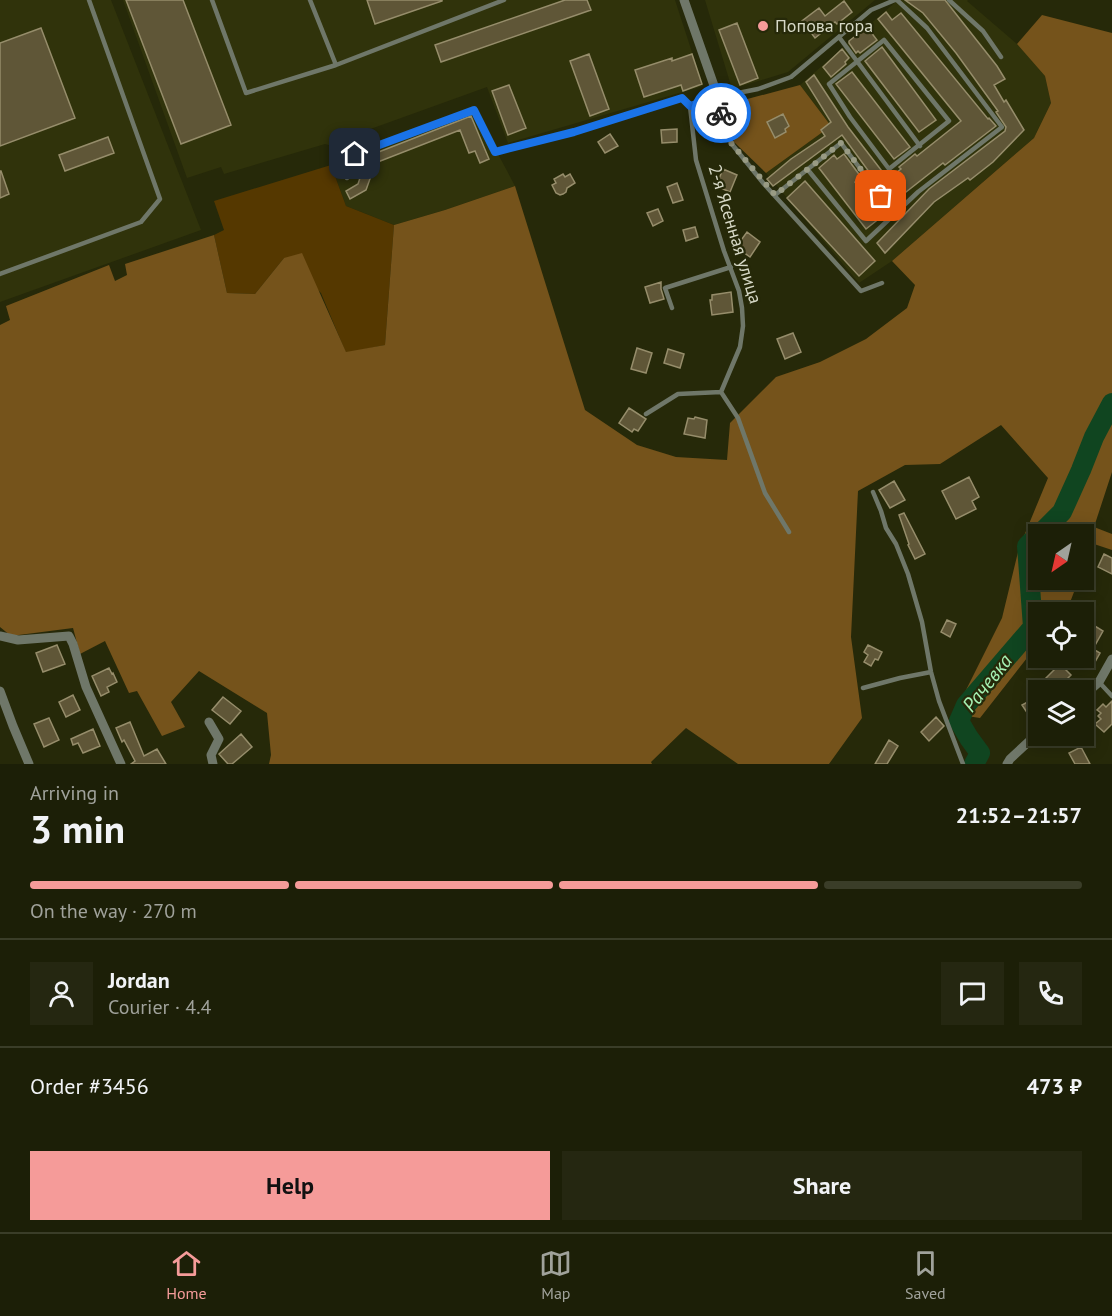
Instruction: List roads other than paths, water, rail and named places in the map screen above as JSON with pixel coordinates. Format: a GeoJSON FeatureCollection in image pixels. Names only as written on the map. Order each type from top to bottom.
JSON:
{"type":"FeatureCollection","features":[{"type":"Feature","properties":{"kind":"street"},"geometry":{"type":"LineString","coordinates":[[684,0],[718,97]]}},
{"type":"Feature","properties":{"kind":"street"},"geometry":{"type":"LineString","coordinates":[[0,636],[18,640],[69,636],[86,687],[121,764]]}},
{"type":"Feature","properties":{"kind":"street"},"geometry":{"type":"LineString","coordinates":[[1094,686],[1112,659]]}},
{"type":"Feature","properties":{"kind":"street"},"geometry":{"type":"LineString","coordinates":[[0,691],[29,764]]}},
{"type":"Feature","properties":{"kind":"street"},"geometry":{"type":"LineString","coordinates":[[209,722],[219,739],[211,755],[213,764]]}},
{"type":"Feature","properties":{"kind":"street"},"geometry":{"type":"LineString","coordinates":[[1007,764],[1028,742]]}},
{"type":"Feature","properties":{"kind":"lane"},"geometry":{"type":"LineString","coordinates":[[0,274],[141,222],[160,199],[89,0]]}},
{"type":"Feature","properties":{"kind":"lane"},"geometry":{"type":"LineString","coordinates":[[212,0],[246,93],[336,65],[504,0]]}},
{"type":"Feature","properties":{"kind":"lane"},"geometry":{"type":"LineString","coordinates":[[310,0],[336,65]]}},
{"type":"Feature","properties":{"kind":"lane"},"geometry":{"type":"LineString","coordinates":[[346,178],[355,154],[474,110],[495,152],[574,132],[682,98],[690,106],[718,97],[758,89],[791,77],[871,10],[896,0],[927,28],[1002,128],[918,192],[866,241],[808,170]]}},
{"type":"Feature","properties":{"kind":"lane"},"geometry":{"type":"LineString","coordinates":[[949,0],[983,31],[1001,57]]}},
{"type":"Feature","properties":{"kind":"lane"},"geometry":{"type":"LineString","coordinates":[[839,37],[920,146]]}},
{"type":"Feature","properties":{"kind":"lane"},"geometry":{"type":"LineString","coordinates":[[884,40],[949,122],[920,146],[889,169],[850,117],[829,84],[884,40]]}},
{"type":"Feature","properties":{"kind":"lane"},"geometry":{"type":"LineString","coordinates":[[718,97],[721,118],[731,143],[775,195],[861,291],[882,283]]}},
{"type":"Feature","properties":{"kind":"lane","name":"2-я Ясенная улица"},"geometry":{"type":"LineString","coordinates":[[690,106],[696,160],[739,291],[742,308],[743,326],[740,347],[721,392]]}},
{"type":"Feature","properties":{"kind":"lane"},"geometry":{"type":"LineString","coordinates":[[775,195],[841,143],[894,214]]}},
{"type":"Feature","properties":{"kind":"lane"},"geometry":{"type":"LineString","coordinates":[[672,308],[665,288],[730,267]]}},
{"type":"Feature","properties":{"kind":"lane"},"geometry":{"type":"LineString","coordinates":[[646,414],[678,394],[721,392],[738,418],[765,493],[789,532]]}},
{"type":"Feature","properties":{"kind":"lane"},"geometry":{"type":"LineString","coordinates":[[873,492],[885,528],[896,544],[908,574],[922,622],[939,701],[963,763]]}},
{"type":"Feature","properties":{"kind":"lane"},"geometry":{"type":"LineString","coordinates":[[863,688],[931,672]]}},
{"type":"Feature","properties":{"kind":"lane"},"geometry":{"type":"LineString","coordinates":[[1099,682],[1112,696]]}},
{"type":"Feature","properties":{"kind":"waterway","name":"Рачевка"},"geometry":{"type":"LineString","coordinates":[[1050,524],[1062,512],[1094,437],[1112,403]]}},
{"type":"Feature","properties":{"kind":"waterway","name":"Рачевка"},"geometry":{"type":"LineString","coordinates":[[1028,545],[1028,560]]}},
{"type":"Feature","properties":{"kind":"waterway","name":"Рачевка"},"geometry":{"type":"LineString","coordinates":[[974,764],[980,753],[959,721],[966,705],[1033,627],[1030,590]]}},
{"type":"Feature","properties":{"kind":"place","name":"Попова гора"},"geometry":{"type":"Point","coordinates":[763,26]}}]}
